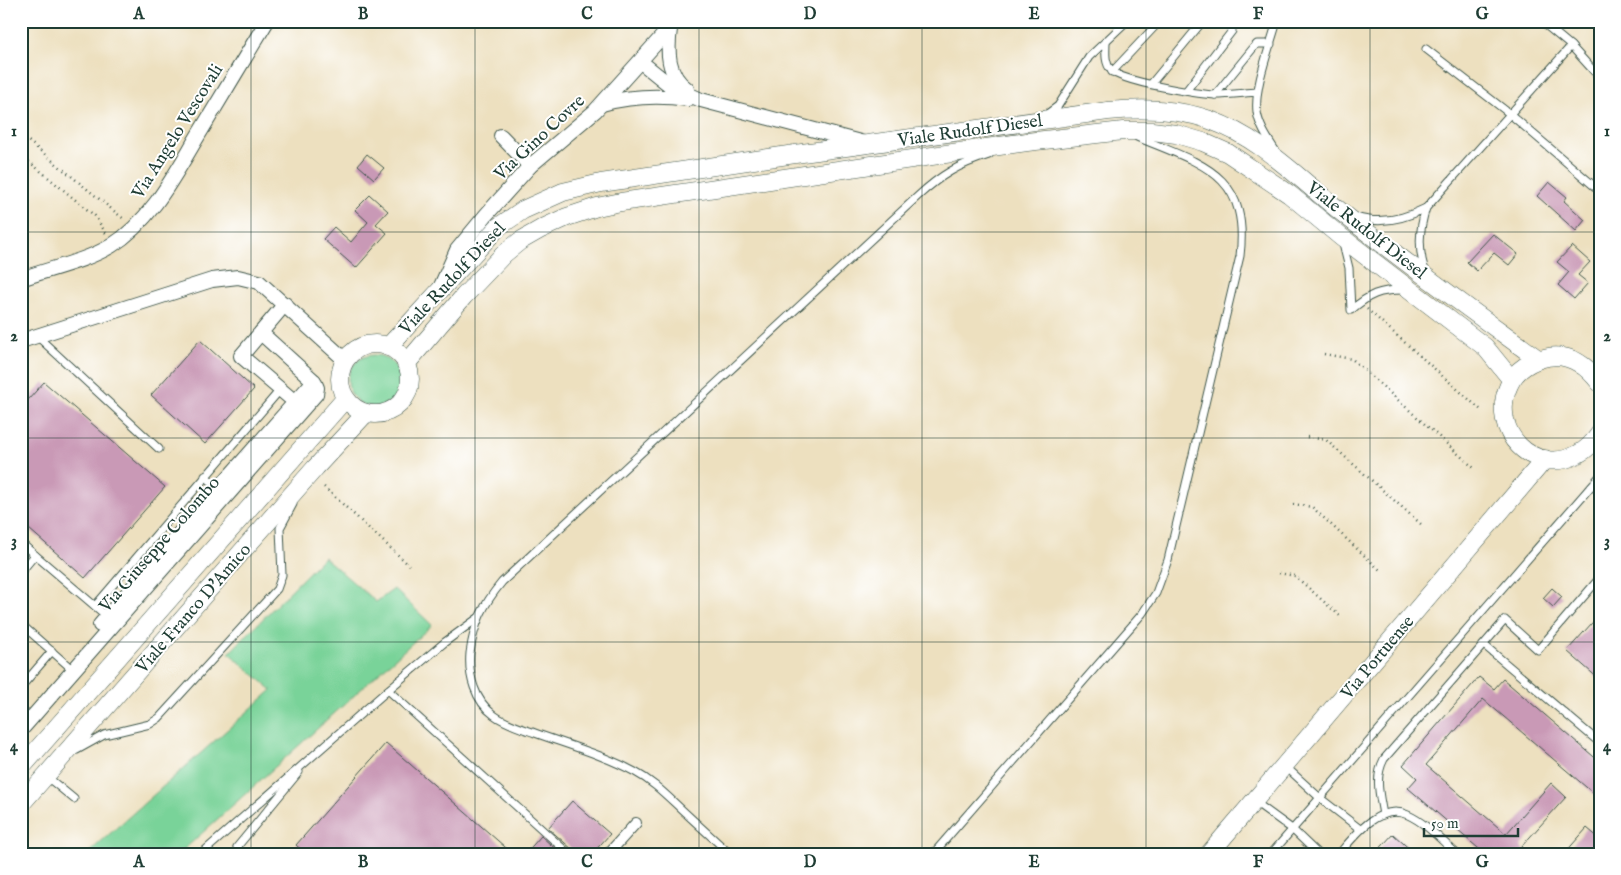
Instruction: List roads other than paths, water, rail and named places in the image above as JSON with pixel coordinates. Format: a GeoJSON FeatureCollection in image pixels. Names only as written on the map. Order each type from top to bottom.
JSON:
{"type":"FeatureCollection","features":[{"type":"Feature","properties":{"kind":"street","name":"Via Angelo Vescovali"},"geometry":{"type":"LineString","coordinates":[[21,279],[75,261],[111,246],[143,219],[157,201],[267,21]]}},
{"type":"Feature","properties":{"kind":"street","name":"Via Gino Covre"},"geometry":{"type":"LineString","coordinates":[[440,289],[453,256],[461,243],[530,166],[595,111],[673,25]]}},
{"type":"Feature","properties":{"kind":"street"},"geometry":{"type":"LineString","coordinates":[[673,25],[668,53],[673,74],[681,85],[702,100]]}},
{"type":"Feature","properties":{"kind":"street"},"geometry":{"type":"LineString","coordinates":[[641,62],[672,87],[702,100],[867,144]]}},
{"type":"Feature","properties":{"kind":"street"},"geometry":{"type":"LineString","coordinates":[[602,104],[632,97],[649,96],[702,100]]}},
{"type":"Feature","properties":{"kind":"street","name":"Viale Rudolf Diesel"},"geometry":{"type":"LineString","coordinates":[[388,347],[498,226],[523,210],[555,195],[607,182],[867,144],[1124,110],[1178,112],[1203,117],[1230,128],[1282,162],[1339,210],[1538,359]]}},
{"type":"Feature","properties":{"kind":"street","name":"Viale Rudolf Diesel"},"geometry":{"type":"LineString","coordinates":[[406,364],[464,296],[510,249],[541,229],[578,213],[621,202],[1027,142],[1123,131],[1152,131],[1176,134],[1203,142],[1228,153],[1289,194],[1340,236],[1485,347],[1511,379]]}},
{"type":"Feature","properties":{"kind":"street"},"geometry":{"type":"LineString","coordinates":[[501,136],[530,166]]}},
{"type":"Feature","properties":{"kind":"street"},"geometry":{"type":"LineString","coordinates":[[21,341],[212,280],[238,277],[259,282],[345,360]]}},
{"type":"Feature","properties":{"kind":"street"},"geometry":{"type":"LineString","coordinates":[[285,304],[242,356],[295,402]]}},
{"type":"Feature","properties":{"kind":"street"},"geometry":{"type":"LineString","coordinates":[[261,333],[314,381]]}},
{"type":"Feature","properties":{"kind":"street"},"geometry":{"type":"LineString","coordinates":[[376,344],[388,347],[395,351],[406,364],[410,374],[409,386],[405,396],[398,405],[388,411],[377,414],[366,413],[358,410],[345,398],[339,379],[345,360],[354,351],[364,346],[376,344]]}},
{"type":"Feature","properties":{"kind":"street"},"geometry":{"type":"LineString","coordinates":[[1600,383],[1586,367],[1566,358],[1552,356],[1538,359],[1523,367],[1511,379],[1504,394],[1502,412],[1506,428],[1515,443],[1529,454],[1545,459],[1562,460],[1578,455],[1591,445],[1600,433]]}},
{"type":"Feature","properties":{"kind":"street","name":"Via Giuseppe Colombo"},"geometry":{"type":"LineString","coordinates":[[21,730],[70,667],[111,620],[314,396],[317,388],[314,381],[219,488],[111,620]]}},
{"type":"Feature","properties":{"kind":"street","name":"Viale Franco D'Amico"},"geometry":{"type":"LineString","coordinates":[[21,768],[345,398]]}},
{"type":"Feature","properties":{"kind":"street","name":"Viale Franco D'Amico"},"geometry":{"type":"LineString","coordinates":[[21,804],[316,467],[366,413]]}},
{"type":"Feature","properties":{"kind":"street","name":"Via Portuense"},"geometry":{"type":"LineString","coordinates":[[1208,854],[1545,459]]}},
{"type":"Feature","properties":{"kind":"street","name":"Via Giuseppe Colombo"},"geometry":{"type":"LineString","coordinates":[[21,716],[70,667]]}},
{"type":"Feature","properties":{"kind":"street"},"geometry":{"type":"LineString","coordinates":[[608,854],[636,823]]}},
{"type":"Feature","properties":{"kind":"lane"},"geometry":{"type":"LineString","coordinates":[[1012,124],[1045,115],[1055,108],[1083,64],[1127,21]]}},
{"type":"Feature","properties":{"kind":"lane"},"geometry":{"type":"LineString","coordinates":[[1112,72],[1160,21]]}},
{"type":"Feature","properties":{"kind":"lane"},"geometry":{"type":"LineString","coordinates":[[1151,84],[1203,21]]}},
{"type":"Feature","properties":{"kind":"lane"},"geometry":{"type":"LineString","coordinates":[[1278,21],[1258,92],[1257,113],[1261,127],[1282,162]]}},
{"type":"Feature","properties":{"kind":"lane"},"geometry":{"type":"LineString","coordinates":[[1540,21],[1570,46],[1600,78]]}},
{"type":"Feature","properties":{"kind":"lane"},"geometry":{"type":"LineString","coordinates":[[1186,91],[1232,31]]}},
{"type":"Feature","properties":{"kind":"lane"},"geometry":{"type":"LineString","coordinates":[[1106,41],[1106,61],[1112,72],[1132,80],[1186,91],[1215,94],[1258,92]]}},
{"type":"Feature","properties":{"kind":"lane"},"geometry":{"type":"LineString","coordinates":[[1215,94],[1254,47],[1258,44],[1271,44]]}},
{"type":"Feature","properties":{"kind":"lane"},"geometry":{"type":"LineString","coordinates":[[1453,296],[1424,270],[1419,238],[1420,227],[1426,208],[1570,46]]}},
{"type":"Feature","properties":{"kind":"lane"},"geometry":{"type":"LineString","coordinates":[[1426,48],[1510,114],[1600,191]]}},
{"type":"Feature","properties":{"kind":"lane"},"geometry":{"type":"LineString","coordinates":[[933,854],[1142,614],[1156,593],[1168,560],[1240,256],[1241,228],[1239,211],[1234,196],[1218,176],[1206,167],[1123,131]]}},
{"type":"Feature","properties":{"kind":"lane"},"geometry":{"type":"LineString","coordinates":[[730,854],[658,788],[635,772],[609,760],[512,725],[493,714],[479,698],[471,676],[472,643],[478,618],[488,599],[507,577],[935,181],[962,165],[1027,142]]}},
{"type":"Feature","properties":{"kind":"lane"},"geometry":{"type":"LineString","coordinates":[[1339,210],[1361,218],[1382,221],[1406,216],[1426,208]]}},
{"type":"Feature","properties":{"kind":"lane"},"geometry":{"type":"LineString","coordinates":[[1340,236],[1349,268],[1351,310],[1360,302],[1380,291],[1410,290]]}},
{"type":"Feature","properties":{"kind":"lane"},"geometry":{"type":"LineString","coordinates":[[37,335],[160,449]]}},
{"type":"Feature","properties":{"kind":"lane"},"geometry":{"type":"LineString","coordinates":[[95,606],[280,390]]}},
{"type":"Feature","properties":{"kind":"lane"},"geometry":{"type":"LineString","coordinates":[[64,757],[99,737],[122,729],[150,724],[160,718],[277,589],[282,575],[280,528],[316,467]]}},
{"type":"Feature","properties":{"kind":"lane"},"geometry":{"type":"LineString","coordinates":[[205,476],[219,488]]}},
{"type":"Feature","properties":{"kind":"lane"},"geometry":{"type":"LineString","coordinates":[[1271,854],[1600,476]]}},
{"type":"Feature","properties":{"kind":"lane"},"geometry":{"type":"LineString","coordinates":[[21,543],[111,620]]}},
{"type":"Feature","properties":{"kind":"lane"},"geometry":{"type":"LineString","coordinates":[[21,572],[35,555]]}},
{"type":"Feature","properties":{"kind":"lane"},"geometry":{"type":"LineString","coordinates":[[1383,815],[1377,780],[1384,759],[1505,620],[1538,650],[1598,581],[1600,583]]}},
{"type":"Feature","properties":{"kind":"lane"},"geometry":{"type":"LineString","coordinates":[[201,854],[388,690],[445,642],[478,618]]}},
{"type":"Feature","properties":{"kind":"lane"},"geometry":{"type":"LineString","coordinates":[[21,624],[70,667]]}},
{"type":"Feature","properties":{"kind":"lane"},"geometry":{"type":"LineString","coordinates":[[1484,645],[1600,743]]}},
{"type":"Feature","properties":{"kind":"lane"},"geometry":{"type":"LineString","coordinates":[[21,687],[52,651]]}},
{"type":"Feature","properties":{"kind":"lane"},"geometry":{"type":"LineString","coordinates":[[388,690],[569,854]]}},
{"type":"Feature","properties":{"kind":"lane"},"geometry":{"type":"LineString","coordinates":[[231,854],[312,756]]}},
{"type":"Feature","properties":{"kind":"lane"},"geometry":{"type":"LineString","coordinates":[[1285,766],[1320,798],[1360,829]]}},
{"type":"Feature","properties":{"kind":"lane"},"geometry":{"type":"LineString","coordinates":[[46,776],[74,799]]}},
{"type":"Feature","properties":{"kind":"lane"},"geometry":{"type":"LineString","coordinates":[[1254,801],[1292,829],[1318,854]]}},
{"type":"Feature","properties":{"kind":"lane"},"geometry":{"type":"LineString","coordinates":[[1339,854],[1360,829],[1383,815],[1400,812],[1411,816],[1456,854]]}},
{"type":"Feature","properties":{"kind":"lane"},"geometry":{"type":"LineString","coordinates":[[237,847],[244,854]]}}]}
